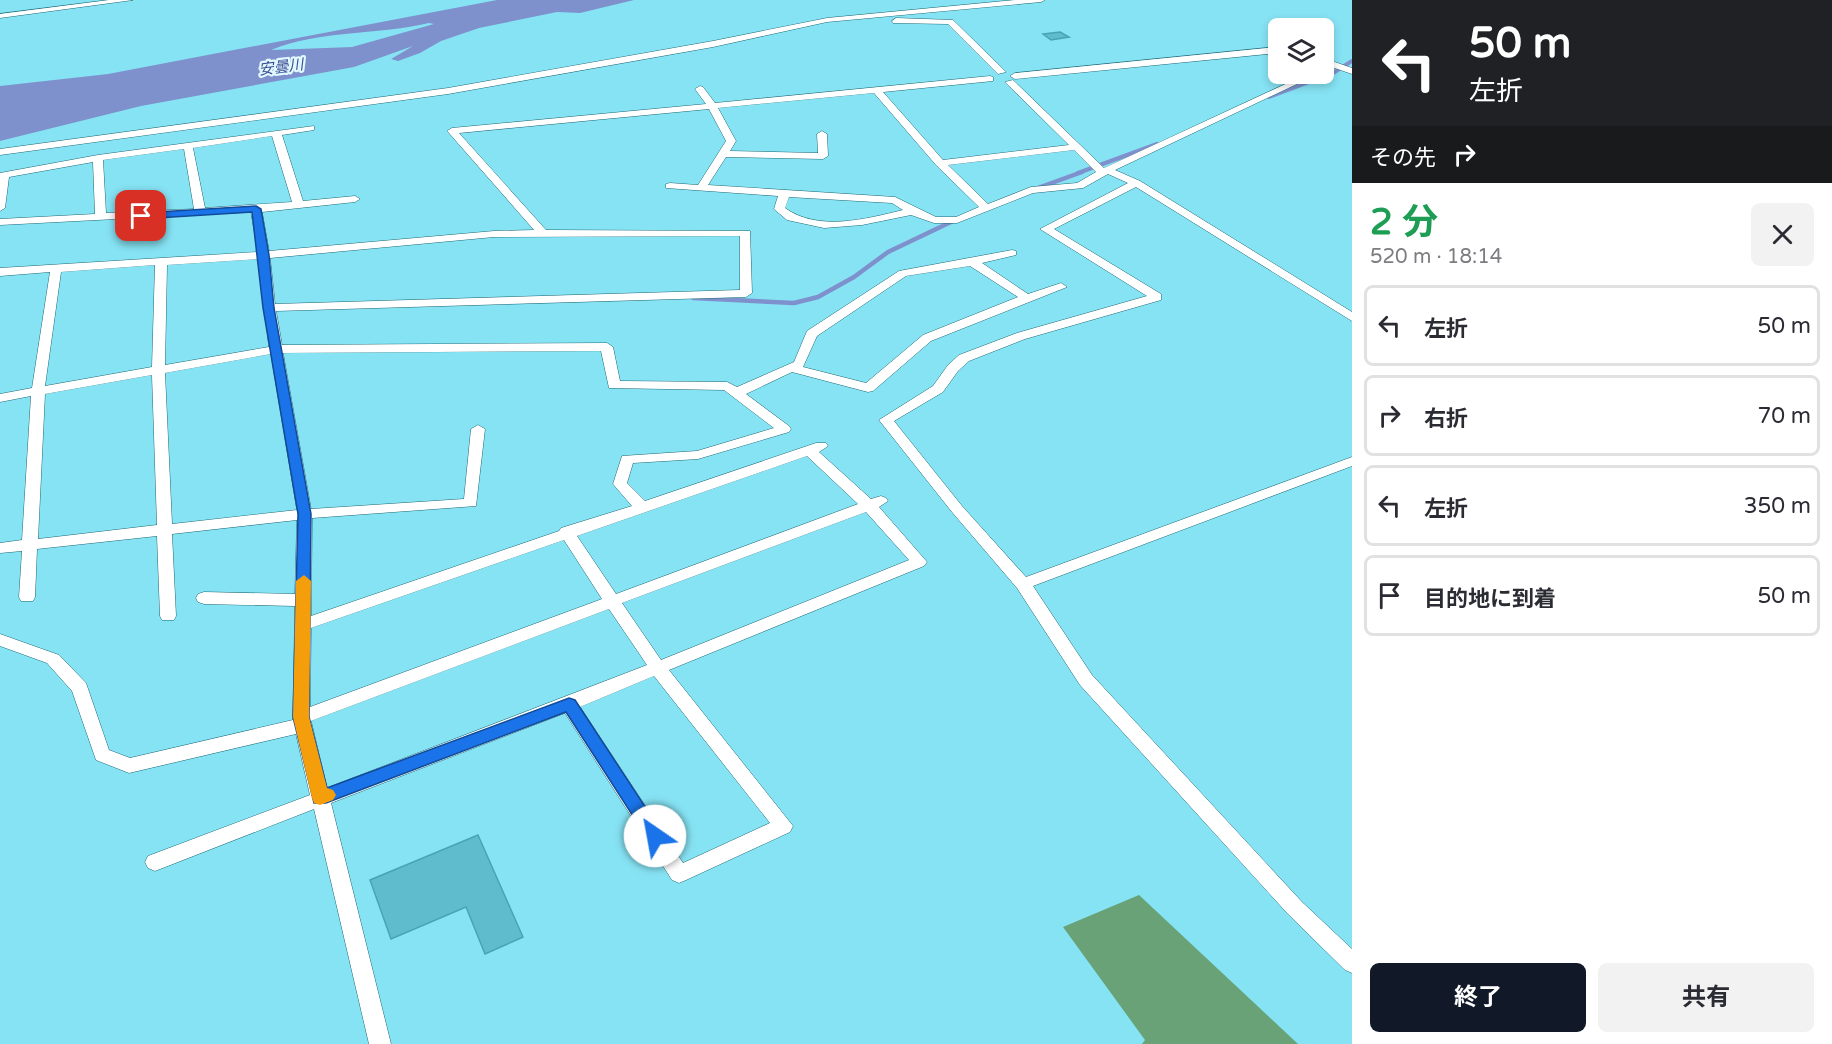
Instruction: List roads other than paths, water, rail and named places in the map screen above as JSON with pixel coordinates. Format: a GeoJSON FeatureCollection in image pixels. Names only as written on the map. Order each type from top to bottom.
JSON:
{"type":"FeatureCollection","features":[{"type":"Feature","properties":{"kind":"street"},"geometry":{"type":"LineString","coordinates":[[0,16],[129,0]]}},
{"type":"Feature","properties":{"kind":"street"},"geometry":{"type":"LineString","coordinates":[[0,152],[448,91],[713,45],[827,20],[1041,0]]}},
{"type":"Feature","properties":{"kind":"street"},"geometry":{"type":"LineString","coordinates":[[827,20],[852,23],[950,22],[1001,72],[1012,79],[1077,147],[1105,171],[1136,183],[1352,316]]}},
{"type":"Feature","properties":{"kind":"street"},"geometry":{"type":"LineString","coordinates":[[542,233],[452,131],[990,79],[1012,79],[1268,51]]}},
{"type":"Feature","properties":{"kind":"street"},"geometry":{"type":"LineString","coordinates":[[1334,62],[1352,71]]}},
{"type":"Feature","properties":{"kind":"street"},"geometry":{"type":"LineString","coordinates":[[990,79],[991,74],[1001,72]]}},
{"type":"Feature","properties":{"kind":"street"},"geometry":{"type":"LineString","coordinates":[[670,186],[895,200],[912,212],[934,220],[957,220],[1031,190],[1079,186],[1105,171],[1292,84]]}},
{"type":"Feature","properties":{"kind":"street"},"geometry":{"type":"LineString","coordinates":[[700,89],[713,107],[731,141],[701,188]]}},
{"type":"Feature","properties":{"kind":"street"},"geometry":{"type":"LineString","coordinates":[[876,90],[940,163],[985,207]]}},
{"type":"Feature","properties":{"kind":"street"},"geometry":{"type":"LineString","coordinates":[[0,208],[2,175],[98,158],[311,128]]}},
{"type":"Feature","properties":{"kind":"street"},"geometry":{"type":"LineString","coordinates":[[276,133],[299,206]]}},
{"type":"Feature","properties":{"kind":"street"},"geometry":{"type":"LineString","coordinates":[[723,154],[823,156],[822,134]]}},
{"type":"Feature","properties":{"kind":"street"},"geometry":{"type":"LineString","coordinates":[[188,145],[200,212]]}},
{"type":"Feature","properties":{"kind":"street"},"geometry":{"type":"LineString","coordinates":[[940,163],[1077,147]]}},
{"type":"Feature","properties":{"kind":"street"},"geometry":{"type":"LineString","coordinates":[[98,158],[101,218]]}},
{"type":"Feature","properties":{"kind":"street"},"geometry":{"type":"LineString","coordinates":[[1136,183],[1046,229],[1157,297],[1021,336],[964,358],[953,368],[938,389],[886,420],[957,508],[1023,584],[1086,680],[1295,908],[1352,963]]}},
{"type":"Feature","properties":{"kind":"street"},"geometry":{"type":"LineString","coordinates":[[785,192],[779,209],[788,219],[806,223],[863,224],[912,212]]}},
{"type":"Feature","properties":{"kind":"street"},"geometry":{"type":"LineString","coordinates":[[0,222],[256,209],[355,198]]}},
{"type":"Feature","properties":{"kind":"street"},"geometry":{"type":"LineString","coordinates":[[256,209],[264,255],[269,308],[305,514],[302,721],[380,1044]]}},
{"type":"Feature","properties":{"kind":"street"},"geometry":{"type":"LineString","coordinates":[[0,272],[264,255],[494,234],[746,233],[746,293],[269,308]]}},
{"type":"Feature","properties":{"kind":"street"},"geometry":{"type":"LineString","coordinates":[[736,393],[800,364],[812,334],[903,273],[1012,253]]}},
{"type":"Feature","properties":{"kind":"street"},"geometry":{"type":"LineString","coordinates":[[161,262],[158,370],[168,616]]}},
{"type":"Feature","properties":{"kind":"street"},"geometry":{"type":"LineString","coordinates":[[972,262],[1027,298]]}},
{"type":"Feature","properties":{"kind":"street"},"geometry":{"type":"LineString","coordinates":[[27,597],[38,392],[56,268]]}},
{"type":"Feature","properties":{"kind":"street"},"geometry":{"type":"LineString","coordinates":[[790,368],[868,388],[927,338],[1027,298],[1062,287]]}},
{"type":"Feature","properties":{"kind":"street"},"geometry":{"type":"LineString","coordinates":[[0,398],[277,349],[607,347],[614,385],[727,386],[784,429],[698,455],[627,459],[620,484],[641,506]]}},
{"type":"Feature","properties":{"kind":"street"},"geometry":{"type":"LineString","coordinates":[[0,548],[305,514],[471,503],[478,429]]}},
{"type":"Feature","properties":{"kind":"street"},"geometry":{"type":"LineString","coordinates":[[155,862],[569,704],[918,562],[875,503],[815,448],[303,624]]}},
{"type":"Feature","properties":{"kind":"street"},"geometry":{"type":"LineString","coordinates":[[1023,584],[1352,461]]}},
{"type":"Feature","properties":{"kind":"street"},"geometry":{"type":"LineString","coordinates":[[0,640],[53,659],[80,688],[102,755],[129,766],[302,721],[612,600],[875,503]]}},
{"type":"Feature","properties":{"kind":"street"},"geometry":{"type":"LineString","coordinates":[[567,532],[658,669],[783,826],[679,874],[569,704]]}},
{"type":"Feature","properties":{"kind":"street"},"geometry":{"type":"LineString","coordinates":[[204,598],[303,600]]}},
{"type":"Feature","properties":{"kind":"water","name":"安曇川"},"geometry":{"type":"Polygon","coordinates":[[[497,0],[634,0],[580,13],[557,12],[479,28],[441,41],[420,53],[398,61],[391,59],[413,46],[354,67],[141,106],[0,141],[0,86],[108,74],[497,0]],[[434,24],[309,39],[271,50],[352,47],[434,24]]]}},
{"type":"Feature","properties":{"kind":"waterway"},"geometry":{"type":"LineString","coordinates":[[1269,97],[1333,73],[1352,61]]}},
{"type":"Feature","properties":{"kind":"waterway"},"geometry":{"type":"LineString","coordinates":[[1078,173],[1157,144]]}},
{"type":"Feature","properties":{"kind":"waterway"},"geometry":{"type":"LineString","coordinates":[[1035,189],[1082,172]]}},
{"type":"Feature","properties":{"kind":"waterway"},"geometry":{"type":"LineString","coordinates":[[693,298],[794,303],[818,297],[854,277],[888,252],[953,221]]}}]}
